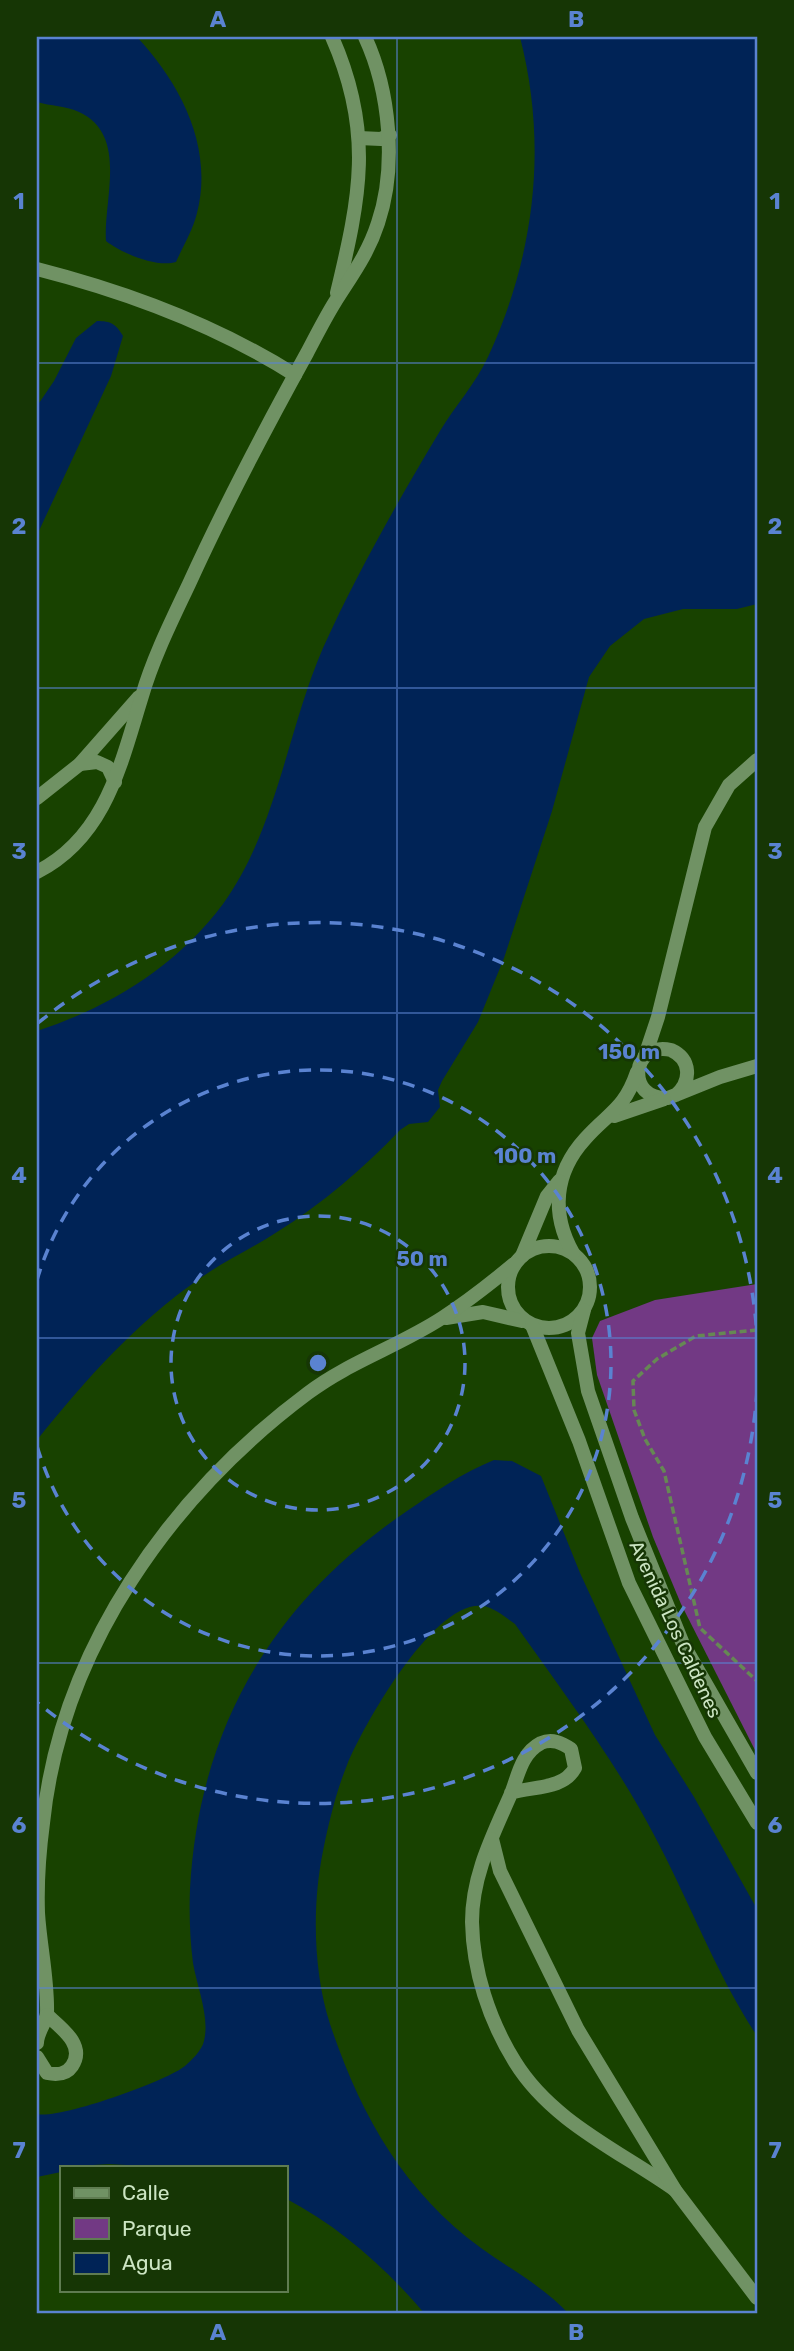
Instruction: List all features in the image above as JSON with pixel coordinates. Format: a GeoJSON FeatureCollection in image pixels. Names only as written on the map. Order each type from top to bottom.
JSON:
{"type":"FeatureCollection","features":[{"type":"Feature","properties":{"kind":"street"},"geometry":{"type":"LineString","coordinates":[[332,37],[354,104],[359,138],[360,185],[335,301]]}},
{"type":"Feature","properties":{"kind":"street"},"geometry":{"type":"LineString","coordinates":[[37,872],[83,835],[102,809],[115,782],[142,694],[231,493],[335,301],[364,260],[379,222],[388,177],[390,135],[365,37]]}},
{"type":"Feature","properties":{"kind":"street"},"geometry":{"type":"LineString","coordinates":[[359,138],[381,139],[390,135]]}},
{"type":"Feature","properties":{"kind":"street"},"geometry":{"type":"LineString","coordinates":[[37,269],[118,291],[245,345],[295,374]]}},
{"type":"Feature","properties":{"kind":"street"},"geometry":{"type":"LineString","coordinates":[[37,799],[80,764],[142,694]]}},
{"type":"Feature","properties":{"kind":"street"},"geometry":{"type":"LineString","coordinates":[[442,1319],[482,1312],[543,1328],[566,1325],[584,1310],[591,1286],[582,1262],[561,1233],[557,1213],[562,1177],[568,1162],[586,1138],[612,1116],[632,1087],[658,1017],[705,827],[729,785],[757,760]]}},
{"type":"Feature","properties":{"kind":"street"},"geometry":{"type":"LineString","coordinates":[[80,764],[97,762],[108,767],[115,782]]}},
{"type":"Feature","properties":{"kind":"street"},"geometry":{"type":"LineString","coordinates":[[658,1017],[674,1051],[687,1066],[688,1074],[686,1083],[672,1097],[660,1098],[645,1091],[640,1084],[642,1061],[657,1049],[674,1051],[695,1066],[720,1077]]}},
{"type":"Feature","properties":{"kind":"street"},"geometry":{"type":"LineString","coordinates":[[612,1116],[757,1066]]}},
{"type":"Feature","properties":{"kind":"street"},"geometry":{"type":"LineString","coordinates":[[528,1323],[516,1312],[507,1289],[547,1196],[562,1177]]}},
{"type":"Feature","properties":{"kind":"street"},"geometry":{"type":"LineString","coordinates":[[37,2043],[47,2015],[38,1871],[49,1784],[58,1745],[85,1669],[125,1590],[173,1518],[200,1488],[272,1421],[309,1391],[442,1319],[518,1260],[547,1246],[573,1253]]}},
{"type":"Feature","properties":{"kind":"street","name":"Avenida Los Caldenes"},"geometry":{"type":"LineString","coordinates":[[584,1310],[578,1333],[588,1391],[632,1518],[683,1644],[757,1773]]}},
{"type":"Feature","properties":{"kind":"street","name":"Avenida Los Caldenes"},"geometry":{"type":"LineString","coordinates":[[528,1323],[579,1441],[629,1583],[705,1737],[757,1823]]}},
{"type":"Feature","properties":{"kind":"street"},"geometry":{"type":"LineString","coordinates":[[511,1793],[558,1784],[570,1777],[575,1768],[571,1749],[553,1741],[542,1743],[530,1752],[515,1774],[511,1793],[475,1889],[472,1921],[475,1957],[484,1994],[500,2034],[516,2064],[549,2103],[582,2131],[675,2190]]}},
{"type":"Feature","properties":{"kind":"street"},"geometry":{"type":"LineString","coordinates":[[492,1838],[500,1871],[573,2019],[675,2190],[757,2298]]}},
{"type":"Feature","properties":{"kind":"street"},"geometry":{"type":"LineString","coordinates":[[37,2057],[47,2073],[56,2075],[67,2072],[75,2063],[77,2050],[70,2037],[47,2015]]}},
{"type":"Feature","properties":{"kind":"path"},"geometry":{"type":"LineString","coordinates":[[757,1330],[696,1336],[657,1359],[633,1381],[634,1410],[645,1439],[664,1471],[701,1628],[757,1681]]}},
{"type":"Feature","properties":{"kind":"green space"},"geometry":{"type":"Polygon","coordinates":[[[757,1284],[757,1754],[681,1604],[653,1537],[597,1375],[592,1338],[600,1321],[655,1300],[757,1284]]]}},
{"type":"Feature","properties":{"kind":"water"},"geometry":{"type":"Polygon","coordinates":[[[37,37],[137,37],[167,75],[190,118],[201,164],[197,213],[176,262],[159,263],[140,258],[106,241],[110,170],[109,152],[104,136],[94,122],[79,112],[37,102],[37,37]]]}},
{"type":"Feature","properties":{"kind":"water"},"geometry":{"type":"Polygon","coordinates":[[[520,37],[757,37],[757,604],[737,609],[683,609],[644,619],[610,646],[589,677],[552,811],[504,958],[478,1022],[438,1090],[440,1107],[428,1122],[409,1124],[400,1130],[357,1172],[310,1210],[176,1296],[112,1354],[37,1440],[37,1031],[116,997],[163,966],[205,927],[241,875],[269,812],[323,648],[364,565],[409,484],[483,367],[517,279],[532,200],[535,159],[529,78],[520,37]]]}},
{"type":"Feature","properties":{"kind":"water"},"geometry":{"type":"Polygon","coordinates":[[[97,321],[113,324],[123,336],[111,376],[37,535],[37,406],[54,381],[76,338],[97,321]]]}},
{"type":"Feature","properties":{"kind":"water"},"geometry":{"type":"Polygon","coordinates":[[[494,1460],[512,1461],[541,1476],[580,1573],[655,1735],[694,1797],[757,1909],[757,2036],[728,1987],[666,1858],[622,1779],[515,1624],[492,1609],[483,1606],[464,1609],[443,1622],[403,1668],[355,1747],[339,1786],[328,1829],[319,1872],[316,1915],[317,1960],[324,2004],[342,2057],[370,2119],[407,2176],[429,2202],[453,2226],[538,2287],[569,2314],[425,2314],[361,2249],[287,2199],[287,2166],[60,2166],[60,2172],[37,2177],[37,2114],[88,2105],[157,2081],[185,2066],[203,2044],[205,2022],[193,1963],[190,1926],[190,1889],[196,1830],[209,1774],[227,1722],[252,1673],[282,1628],[318,1586],[360,1547],[407,1511],[471,1471],[494,1460]]]}}]}
